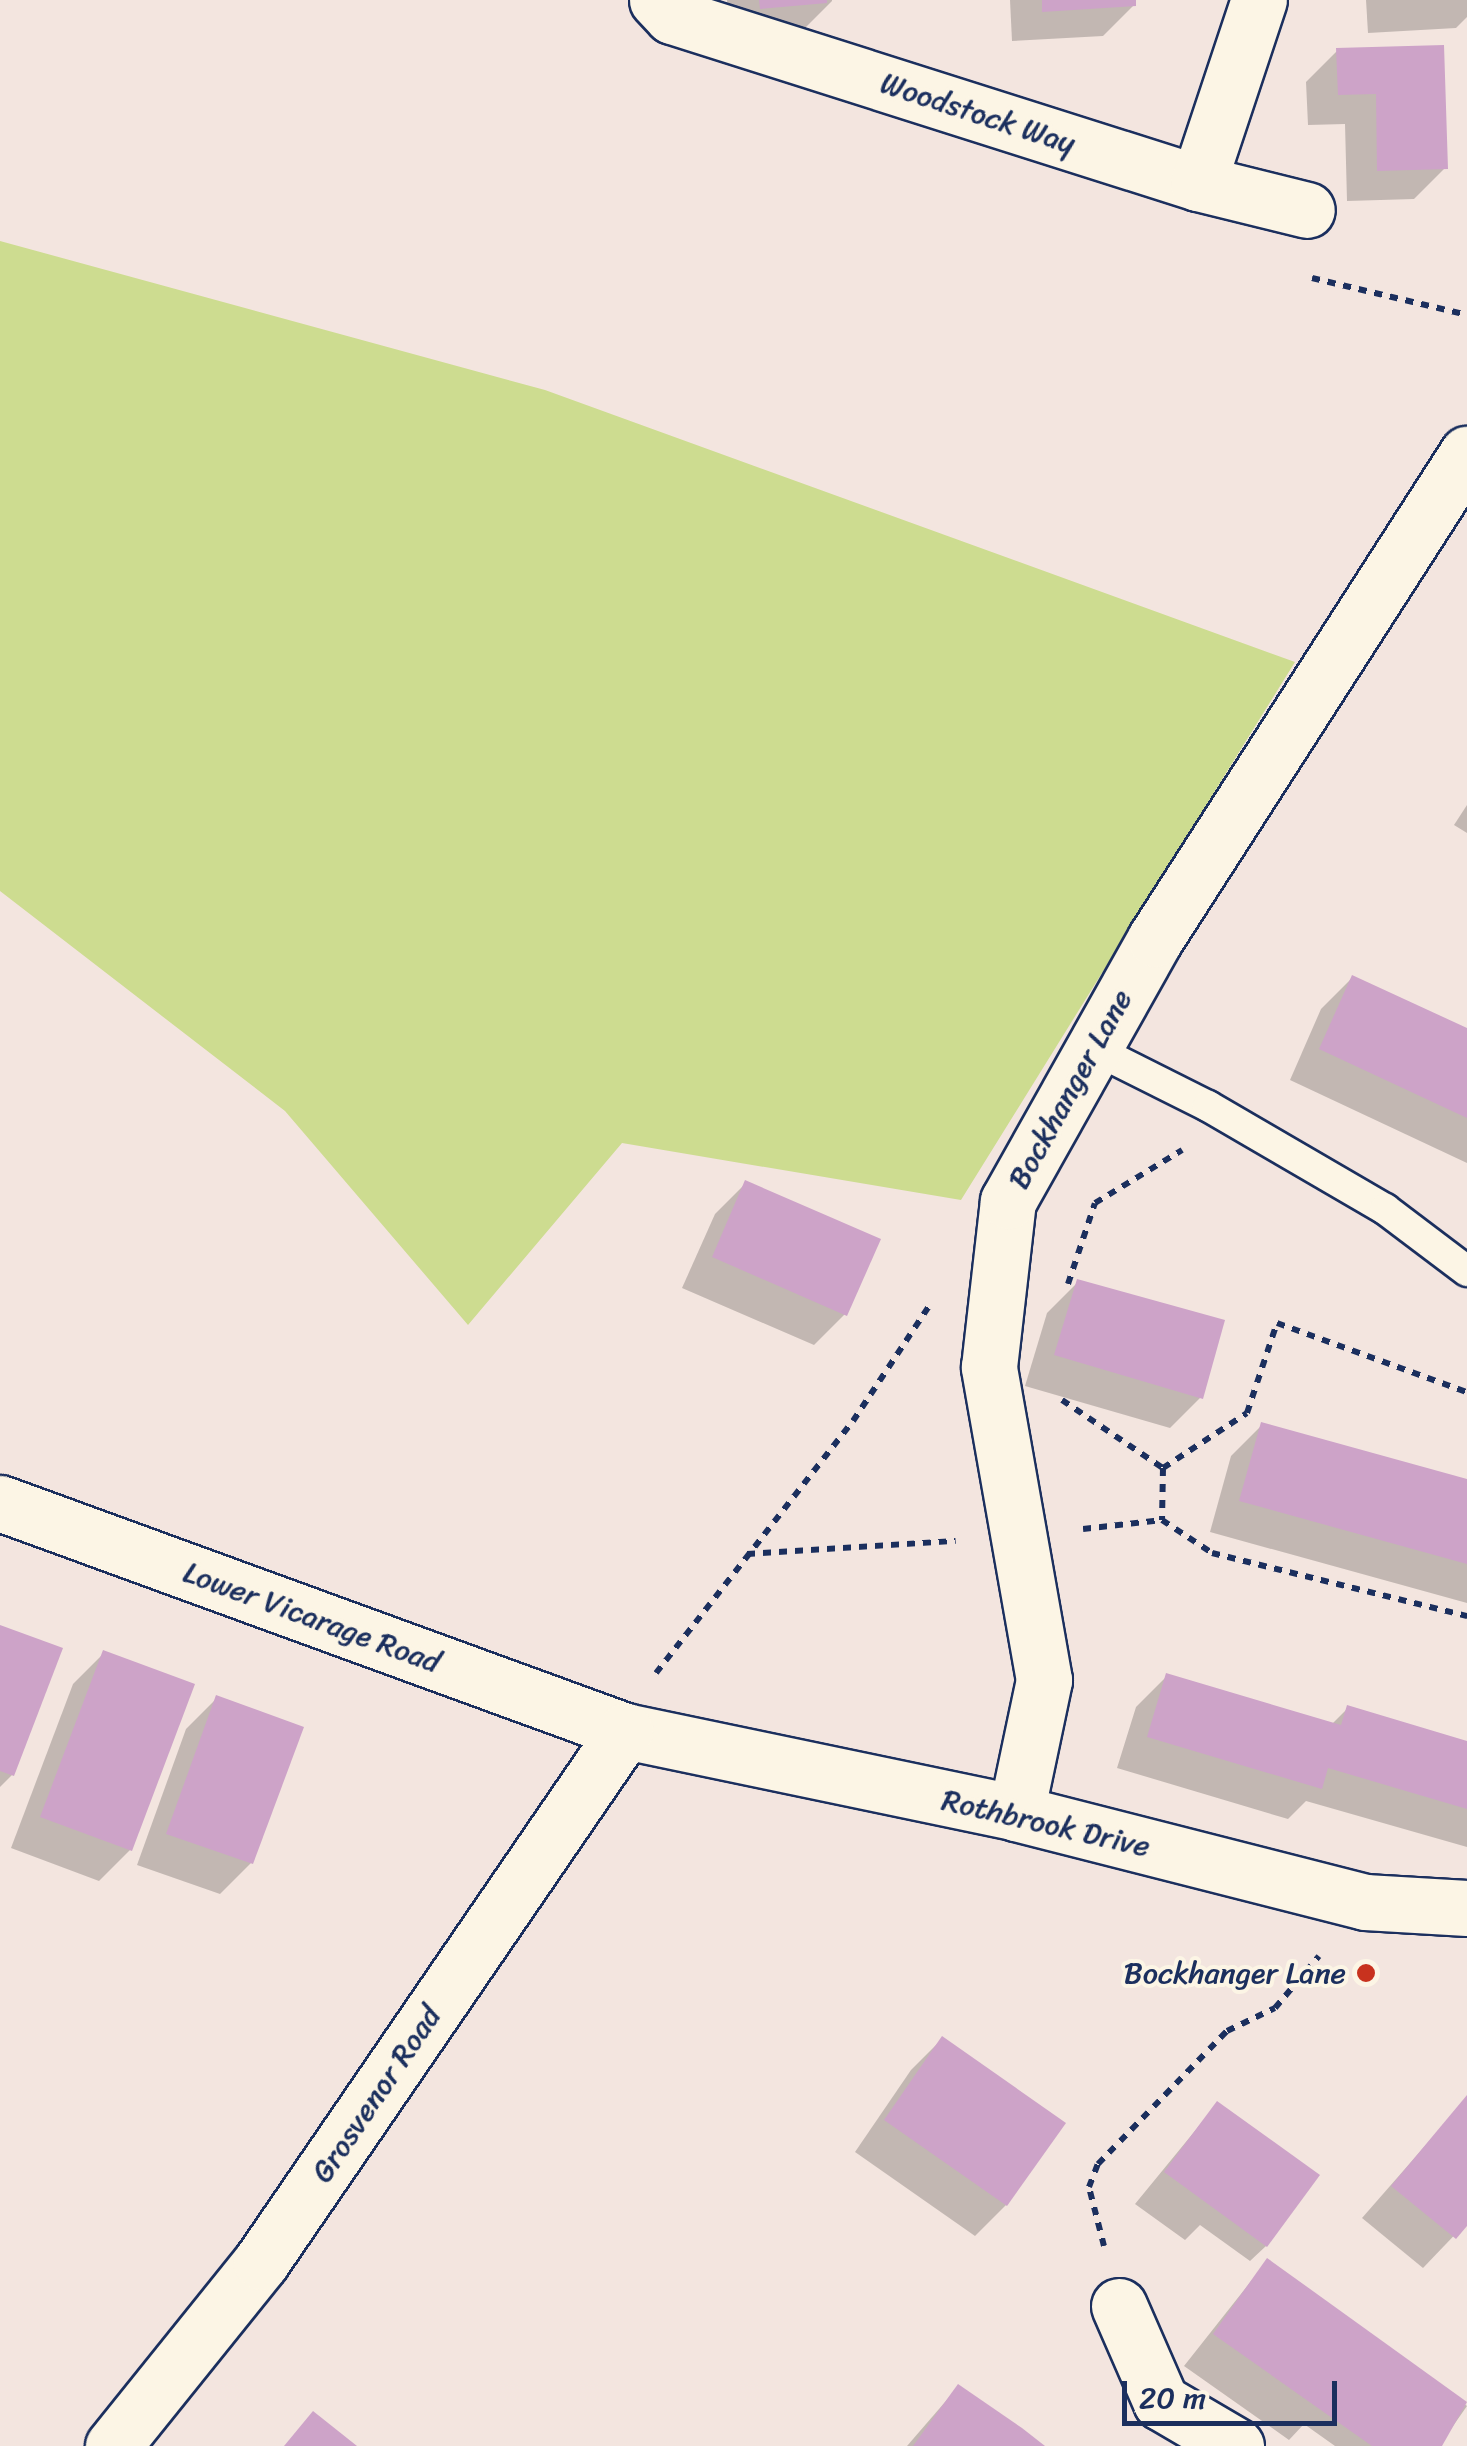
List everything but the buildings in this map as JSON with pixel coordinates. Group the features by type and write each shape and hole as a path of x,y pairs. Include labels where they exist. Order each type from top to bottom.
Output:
{"street":[{"name":"Woodstock Way","path":"657,0 672,16 1198,183 1307,210"},
{"path":"1198,183 1259,0"},
{"name":"Bockhanger Lane","path":"1016,1813 1044,1680 989,1367 1008,1201 1090,1048 1467,454"},
{"name":"Lower Vicarage Road","path":"0,1503 625,1731"},
{"name":"Rothbrook Drive","path":"625,1731 1016,1813 1365,1902 1467,1908"},
{"name":"Grosvenor Road","path":"113,2446 261,2262 625,1731"},
{"path":"1120,2306 1161,2402 1236,2446"}],"lane":[{"path":"1090,1048 1208,1106 1385,1209 1467,1272"}],"path":[{"path":"1408,302 1467,315"},
{"path":"1065,1295 1095,1203 1195,1142 1208,1106"},
{"path":"625,1731 654,1676 853,1421 929,1305 999,1281"},
{"path":"1163,1468 1246,1413 1277,1323 1467,1392"},
{"path":"1058,1393 1065,1405 1163,1468"},
{"path":"1162,1520 1163,1468"},
{"path":"748,1554 1019,1537 1162,1520 1212,1553 1467,1616"},
{"path":"1089,2187 1098,2164 1227,2031 1275,2008"}],"green space":[{"path":"0,241 545,390 1295,662 961,1200 622,1143 468,1325 285,1111 0,891"}],"place":[{"name":"Bockhanger Lane","path":"1366,1973"}]}
